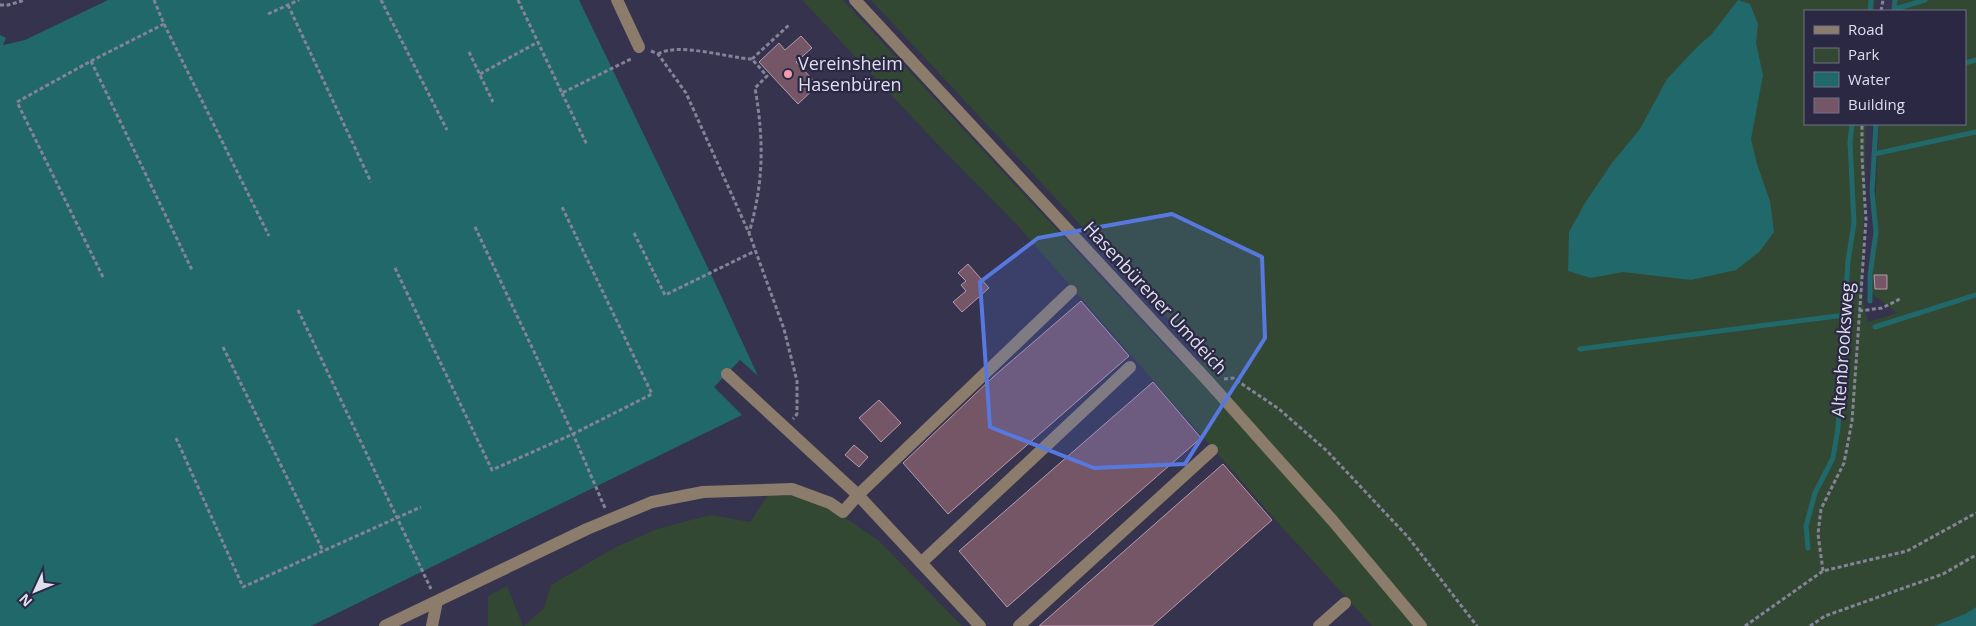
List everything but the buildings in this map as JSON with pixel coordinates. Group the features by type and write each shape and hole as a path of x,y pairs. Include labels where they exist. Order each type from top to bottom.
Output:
{"street":[{"path":"617,0 644,49"},
{"name":"Hasenbürener Umdeich","path":"855,0 1208,381 1333,521 1421,626"},
{"path":"385,626 587,529 652,502 703,492 792,489 830,503 843,512 858,495 1071,291"},
{"path":"920,563 1130,367"},
{"path":"726,374 858,495 980,626"},
{"path":"1019,626 1212,450"},
{"path":"432,626 437,601"},
{"path":"1319,626 1345,603"}],"path":[{"path":"0,4 8,5 25,0"},
{"path":"154,0 164,24 269,236"},
{"path":"268,14 299,0"},
{"path":"382,0 447,130"},
{"path":"518,0 587,145"},
{"path":"288,5 370,182"},
{"path":"103,277 16,102 164,24"},
{"path":"752,59 789,25"},
{"path":"480,74 538,42"},
{"path":"562,93 644,49 658,54 686,92 749,233 784,329 797,381 797,414 784,428"},
{"path":"658,54 666,50 691,51 752,59 768,76 755,88 762,123 762,156 757,205 749,233"},
{"path":"469,52 493,102"},
{"path":"91,61 192,270"},
{"name":"Altenbrooksweg","path":"1823,571 1818,534 1821,510 1844,463 1852,421 1866,220 1862,125"},
{"path":"396,268 492,470 573,434 652,394 562,207"},
{"path":"475,227 611,519"},
{"path":"634,233 665,295 755,251"},
{"path":"1859,311 1882,308 1902,298"},
{"path":"298,310 437,601"},
{"path":"223,347 323,551"},
{"path":"1208,381 1234,378 1279,409 1327,451 1408,537 1477,626"},
{"path":"176,438 243,587 422,507"},
{"path":"1745,626 1823,571 1907,551 1976,513"},
{"path":"1810,626 1825,616 1943,574 1976,555"}],"highlighted area":[{"path":"1172,214 1262,257 1265,338 1185,464 1094,468 990,427 980,282 1038,238"}],"green space":[{"path":"802,0 843,0 1180,362 1206,360 871,0 1875,0 1874,10 1804,10 1804,125 1866,125 1862,296 1868,322 1897,313 1871,293 1879,125 1966,125 1966,10 1892,10 1894,0 1976,0 1976,607 1965,614 1934,626 1372,626 1280,525 1018,226 941,148"},
{"path":"768,495 796,496 824,507 850,521 879,541 962,626 524,626 544,608 551,585 614,548 657,529 710,515 750,522"},
{"path":"507,586 523,626 488,626 488,596"}],"water":[{"path":"108,0 579,0 758,376 740,360 714,387 742,415 311,626 0,626 0,35 6,38 3,45 25,40"},
{"path":"1738,0 1750,4 1758,24 1756,43 1763,75 1751,139 1757,164 1770,201 1774,232 1759,252 1736,270 1691,280 1623,272 1591,278 1568,271 1569,232 1585,203 1612,163 1640,129 1667,79 1711,35"},
{"path":"1976,607 1976,626 1934,626 1965,614"}],"waterway":[{"path":"1870,10 1871,0"},
{"path":"1894,10 1895,0"},
{"path":"1895,9 1925,0"},
{"path":"1966,63 1976,60"},
{"path":"1808,548 1806,526 1815,493 1833,458 1838,428 1848,261 1854,223 1850,142 1852,125"},
{"path":"1870,301 1870,275 1876,232 1872,191 1876,125"},
{"path":"1874,154 1976,132"},
{"path":"1875,327 1976,295"},
{"path":"1580,349 1845,315"}],"place":[{"name":"Vereinsheim Hasenbüren","path":"788,74"}]}
